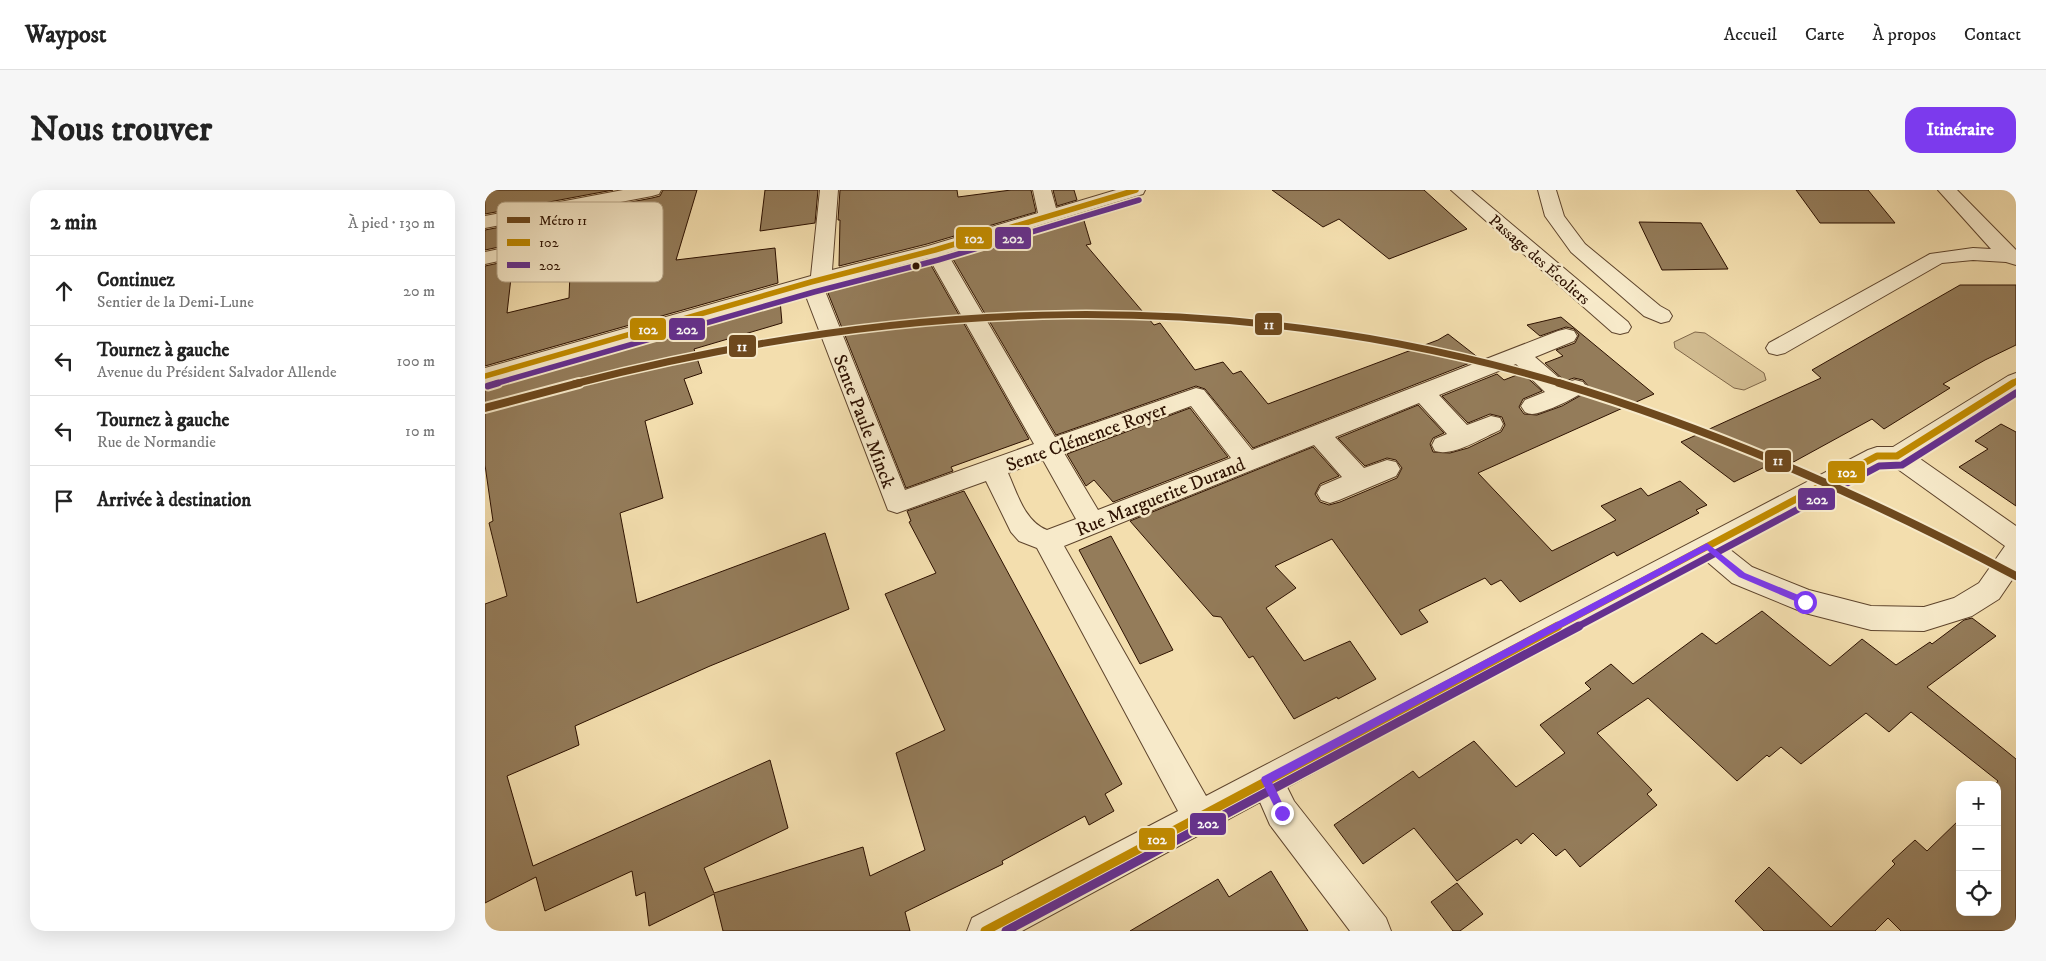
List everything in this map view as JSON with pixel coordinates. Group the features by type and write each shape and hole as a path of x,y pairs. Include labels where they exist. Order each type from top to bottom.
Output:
{"street":[{"path":"589,202 652,190"},
{"path":"816,281 829,190"},
{"path":"1042,190 1047,215"},
{"path":"485,376 816,281 935,250 1047,215 1136,190"},
{"name":"Passage des Écoliers","path":"1460,190 1620,327"},
{"path":"1547,190 1555,216 1578,248 1652,311 1661,316"},
{"path":"1947,190 1998,245 2014,258"},
{"path":"935,250 1092,524"},
{"path":"1777,348 1937,258 1973,254 2014,258"},
{"name":"Sente Paule Minck","path":"816,281 897,503"},
{"name":"Rue Marguerite Durand","path":"1047,541 1566,336"},
{"path":"1519,355 1568,391 1533,406"},
{"path":"985,931 1877,456 1897,456 2016,381"},
{"path":"1423,393 1453,440 1491,424"},
{"name":"Sente Clémence Royer","path":"897,503 1196,396 1248,462"},
{"path":"1318,434 1361,480"},
{"path":"1897,456 2016,540"},
{"path":"993,469 1020,525 1028,534 1047,541 1199,816"},
{"path":"1331,493 1387,469"},
{"path":"1707,546 1742,575 1805,602 1871,618 1924,619 1962,608 1989,591 2016,552"},
{"path":"1266,780 1282,813 1373,931"}],"shaded area":[{"path":"1695,332 1705,333 1764,373 1766,380 1744,390 1734,388 1675,348 1674,342"}],"building":[{"path":"485,190 613,190 549,202 497,202 497,212 485,214"},
{"path":"663,190 697,190 676,260 775,248 778,283 485,366 485,266 497,263 497,282 511,282 507,313 569,298 570,282 663,282 663,202 631,202 660,196"},
{"path":"765,190 818,190 815,223 760,231"},
{"path":"840,190 957,190 958,197 1011,190 1031,190 1036,212 927,244 839,266 840,220 838,220"},
{"path":"1053,190 1074,190 1077,200 1057,206"},
{"path":"1272,190 1424,190 1467,229 1389,259 1339,219 1323,227"},
{"path":"1796,190 1868,190 1895,223 1820,223"},
{"path":"1082,214 1091,244 1086,245 1154,325 1160,323 1195,370 1223,362 1233,374 1241,371 1268,404 1438,340 1448,334 1480,359 1253,448 1205,389 1196,386 1056,435 950,254"},
{"path":"1639,222 1701,223 1728,269 1662,270"},
{"path":"497,228 497,247 485,250 485,230"},
{"path":"928,260 1029,439 951,467 953,471 906,488 826,288"},
{"path":"1960,285 2016,285 2016,345 1943,384 1950,388 1884,429 1872,419 1777,471 1769,465 1734,482 1681,442 1821,378 1812,370"},
{"path":"780,300 782,323 694,349 702,373 684,379 693,404 645,421 663,498 620,513 637,603 825,533 849,609 710,666 575,726 579,745 507,776 533,866 770,760 788,828 704,868 714,893 863,847 870,876 925,850 896,753 945,730 885,594 936,573 909,522 911,521 907,511 964,491 1122,784 1105,794 1114,811 1089,825 1085,816 1002,861 1003,864 905,912 910,931 723,931 714,894 649,926 645,892 636,896 632,871 545,911 536,877 485,903 485,604 507,596 489,523 493,521 485,465 485,386"},
{"path":"1561,317 1654,394 1478,473 1552,551 1616,520 1601,506 1641,488 1648,496 1680,481 1707,505 1696,510 1699,513 1617,556 1614,552 1520,602 1501,580 1491,585 1485,578 1419,610 1428,622 1401,635 1332,539 1275,566 1296,588 1266,608 1304,661 1350,641 1376,679 1294,719 1253,656 1249,658 1221,617 1213,616 1130,521 1313,447 1339,476 1320,484 1315,494 1320,502 1329,505 1340,502 1397,478 1402,468 1396,460 1387,458 1365,466 1338,438 1418,405 1444,433 1433,438 1430,444 1433,452 1450,453 1468,448 1501,432 1505,425 1502,417 1490,414 1468,423 1442,396 1497,374 1504,380 1522,373 1542,391 1523,399 1519,407 1524,414 1537,415 1562,406 1585,393 1589,387 1583,380 1574,378 1565,381 1545,363 1563,356 1556,350 1575,343 1579,335 1574,329 1566,327 1540,336 1527,325"},
{"path":"1190,408 1228,457 1113,502 1094,480 1086,486 1067,454"},
{"path":"2001,424 2016,432 2016,506 1959,467 1988,449 1975,441"},
{"path":"1111,536 1173,650 1140,664 1079,550"},
{"path":"1762,611 1830,666 1862,639 1896,665 1930,642 1932,644 1964,620 1972,618 1996,636 1927,687 2016,759 2016,931 1901,931 1888,918 1875,931 1764,931 1735,901 1769,867 1831,927 1895,864 1892,861 1915,840 1927,851 1956,823 1956,916 2001,916 2001,781 1998,781 1911,712 1889,732 1866,713 1801,764 1781,747 1769,757 1767,755 1737,781 1648,698 1597,733 1652,790 1647,794 1657,805 1580,867 1565,849 1556,856 1533,833 1521,844 1517,839 1457,881 1414,828 1363,864 1334,825 1413,771 1419,778 1474,741 1516,787 1565,753 1540,725 1591,689 1585,683 1611,664 1633,684 1702,633 1716,644"},
{"path":"1271,871 1308,931 1130,931 1218,879 1229,897"},
{"path":"1457,883 1483,914 1460,931 1453,931 1431,902"}],"metro line":[{"name":"11","path":"485,408 591,380 698,355 805,335 914,322 1024,315 1079,314 1188,317 1298,327 1437,351 1523,372 1609,398 1694,427 1778,460 1860,497 1940,535 2016,576"}],"transit line":[{"name":"102","path":"485,376 811,282 935,250 1136,190"},
{"name":"202","path":"488,386 814,292 938,260 1139,200"},
{"name":"102","path":"985,931 1877,456 1897,456 2016,381"},
{"name":"202","path":"1006,931 1879,466 1902,465 2016,393"}],"route":[{"path":"1282,813 1266,780 1707,546 1742,575 1805,602"}]}
